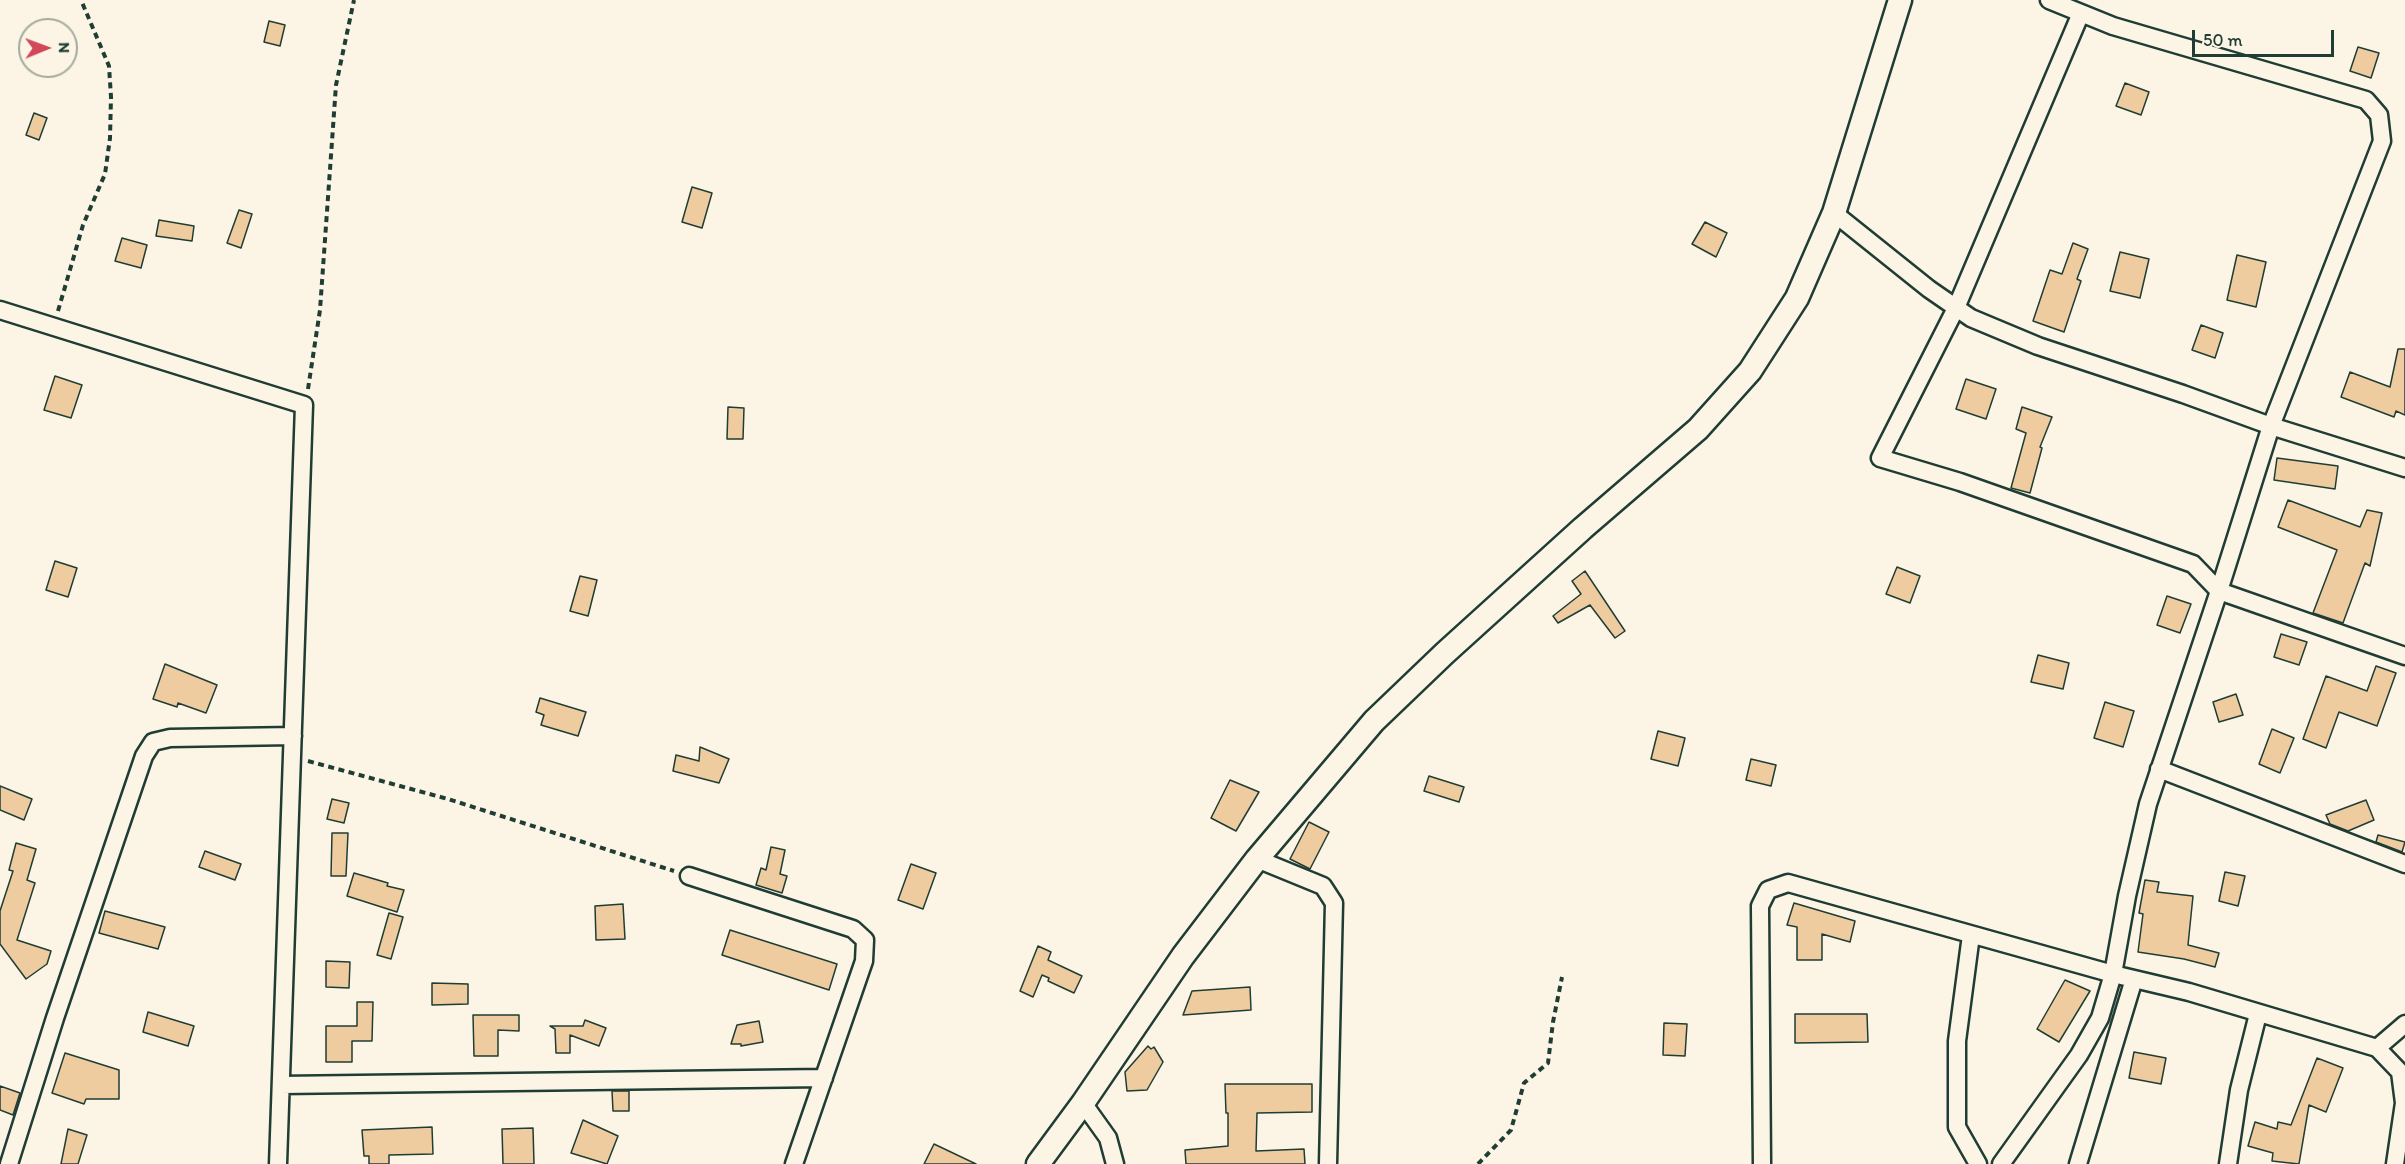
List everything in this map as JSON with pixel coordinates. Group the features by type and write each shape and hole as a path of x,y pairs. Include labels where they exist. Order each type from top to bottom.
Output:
{"main road":[{"path":"1038,1164 1083,1103 1183,957 1257,859 1374,721 1583,528 1698,429 1743,380 1797,298 1834,213 1900,0"}],"street":[{"path":"2001,1164 2079,1055 2100,1018 2113,974 2129,885 2148,804 2159,769 2271,426 2382,141 2379,115 2366,100 2113,26 2049,0"},
{"path":"2081,13 1956,308 1880,458 1959,482 2193,564 2219,591 2405,656"},
{"path":"1834,213 1929,289 1971,318 2038,346 2271,426 2405,468"},
{"path":"0,310 304,405 278,1164"},
{"path":"9,1164 55,1018 144,756 153,742 170,738 293,736"},
{"path":"2159,769 2405,864"},
{"path":"1257,859 1323,886 1334,903 1328,1164"},
{"path":"689,876 853,929 865,940 864,962 794,1164"},
{"path":"1762,1164 1760,906 1768,890 1788,883 2134,980 2189,992 2376,1048 2400,1072 2403,1103 2395,1164"},
{"path":"1971,935 1957,1041 1957,1127 1978,1164"},
{"path":"2078,1164 2134,980"},
{"path":"2228,1164 2238,1090 2258,1014"},
{"path":"2376,1048 2405,1024"},
{"path":"281,1085 824,1078"},
{"path":"1083,1103 1108,1138 1115,1164"}],"path":[{"path":"54,327 83,225 105,174 110,138 109,66 81,0"},
{"path":"304,405 312,369 320,310 336,85 354,0"},
{"path":"292,756 448,799 689,876"},
{"path":"1478,1164 1511,1130 1524,1083 1548,1064 1562,977"}],"building":[{"path":"269,21 285,25 280,46 264,42"},
{"path":"2358,47 2379,53 2371,78 2350,71"},
{"path":"2125,83 2149,92 2141,115 2116,106"},
{"path":"34,113 47,118 39,140 26,135"},
{"path":"692,187 712,193 702,228 682,222"},
{"path":"239,210 252,214 241,248 227,243"},
{"path":"159,220 194,226 192,241 156,236"},
{"path":"1705,222 1727,233 1716,257 1692,244"},
{"path":"122,238 147,245 141,268 115,261"},
{"path":"2073,243 2088,249 2077,279 2081,281 2064,332 2033,321 2050,270 2062,274"},
{"path":"2120,252 2149,259 2140,298 2110,291"},
{"path":"2237,255 2266,262 2256,307 2227,300"},
{"path":"2201,325 2223,333 2215,358 2192,350"},
{"path":"2398,349 2405,349 2405,415 2396,411 2394,417 2341,397 2350,372 2390,387"},
{"path":"55,376 82,385 71,418 44,410"},
{"path":"1966,379 1996,389 1986,419 1956,409"},
{"path":"728,407 744,408 743,439 727,439"},
{"path":"2022,407 2052,417 2040,447 2042,448 2030,493 2011,488 2026,433 2016,429"},
{"path":"2277,458 2338,466 2335,489 2274,480"},
{"path":"2288,500 2360,527 2367,510 2382,513 2370,566 2365,563 2343,623 2313,613 2337,550 2278,527"},
{"path":"55,561 77,568 68,597 46,590"},
{"path":"1897,567 1920,576 1910,603 1886,594"},
{"path":"1585,571 1625,631 1615,638 1590,605 1558,623 1553,616 1581,594 1572,581"},
{"path":"580,576 597,580 588,616 570,611"},
{"path":"2167,596 2191,604 2180,633 2157,625"},
{"path":"2281,634 2307,642 2299,665 2274,657"},
{"path":"2038,655 2069,663 2063,689 2031,682"},
{"path":"165,664 217,685 206,713 178,703 177,707 153,699"},
{"path":"2376,666 2396,673 2377,726 2339,712 2326,748 2303,739 2326,676 2367,691"},
{"path":"2236,694 2243,715 2219,722 2213,702"},
{"path":"540,698 586,712 578,736 541,725 544,715 536,712"},
{"path":"2105,702 2134,711 2123,747 2094,738"},
{"path":"2272,729 2294,738 2280,773 2259,764"},
{"path":"1658,731 1685,738 1678,766 1651,759"},
{"path":"700,747 729,759 719,783 673,771 676,755 699,761"},
{"path":"1751,759 1776,765 1771,786 1746,780"},
{"path":"1429,776 1464,787 1459,802 1424,791"},
{"path":"1230,780 1259,792 1236,831 1211,818"},
{"path":"0,786 32,799 24,820 0,810"},
{"path":"332,799 349,803 344,823 327,819"},
{"path":"2366,800 2374,820 2348,831 2330,824 2326,815"},
{"path":"1309,822 1329,832 1310,869 1290,859"},
{"path":"332,833 348,833 346,876 331,876"},
{"path":"2378,835 2405,842 2402,852 2376,842"},
{"path":"16,843 36,849 27,880 35,883 17,940 51,951 47,964 26,979 0,944 0,911 13,871 9,870"},
{"path":"771,847 785,850 780,874 787,876 782,893 756,885 761,868 766,870"},
{"path":"205,851 241,864 235,880 199,867"},
{"path":"911,864 936,873 923,909 898,900"},
{"path":"2225,872 2245,876 2238,906 2219,901"},
{"path":"354,873 404,890 397,912 347,896"},
{"path":"2145,880 2159,882 2157,892 2193,896 2188,945 2219,953 2215,967 2184,959 2138,952 2143,914 2139,913"},
{"path":"1794,903 1855,921 1850,942 1822,934 1822,960 1797,960 1797,927 1787,925"},
{"path":"623,904 625,939 596,940 595,906"},
{"path":"105,911 165,927 158,949 99,933"},
{"path":"389,913 403,917 391,959 377,955"},
{"path":"730,930 837,964 829,990 722,955"},
{"path":"1038,946 1051,952 1048,960 1082,976 1074,993 1048,981 1049,978 1042,975 1033,997 1020,991"},
{"path":"326,961 350,962 349,988 326,987"},
{"path":"2065,980 2090,991 2059,1042 2037,1029"},
{"path":"432,983 468,984 468,1004 432,1005"},
{"path":"1250,987 1251,1010 1183,1015 1192,991"},
{"path":"357,1002 373,1002 372,1041 352,1041 352,1062 326,1062 326,1026 357,1026"},
{"path":"148,1012 194,1026 188,1046 143,1032"},
{"path":"1795,1014 1867,1014 1868,1042 1795,1043"},
{"path":"473,1015 519,1015 519,1031 498,1030 498,1056 474,1056"},
{"path":"585,1020 606,1028 599,1046 570,1035 570,1053 556,1053 555,1029 550,1026 583,1026"},
{"path":"759,1021 763,1042 741,1046 741,1044 731,1044 737,1025"},
{"path":"1664,1023 1687,1024 1685,1056 1663,1055"},
{"path":"1148,1046 1151,1049 1154,1047 1163,1062 1147,1090 1127,1091 1125,1072"},
{"path":"2134,1052 2166,1058 2161,1084 2129,1078"},
{"path":"65,1053 119,1070 119,1099 86,1099 84,1104 52,1093"},
{"path":"2317,1058 2343,1068 2326,1112 2309,1105 2299,1164 2272,1161 2273,1153 2248,1146 2255,1122 2277,1129 2278,1122 2291,1125"},
{"path":"1225,1084 1312,1084 1312,1112 1257,1113 1256,1151 1304,1149 1305,1164 1186,1164 1185,1150 1228,1146"},
{"path":"0,1086 20,1093 13,1115 0,1110"},
{"path":"612,1091 629,1091 629,1111 613,1111"},
{"path":"583,1120 618,1136 607,1164 571,1153"},
{"path":"432,1127 433,1154 389,1155 389,1164 369,1164 369,1156 364,1156 362,1130"},
{"path":"533,1128 534,1164 503,1164 502,1129"},
{"path":"68,1129 87,1135 78,1164 61,1164"},
{"path":"934,1144 976,1164 924,1164"}]}
